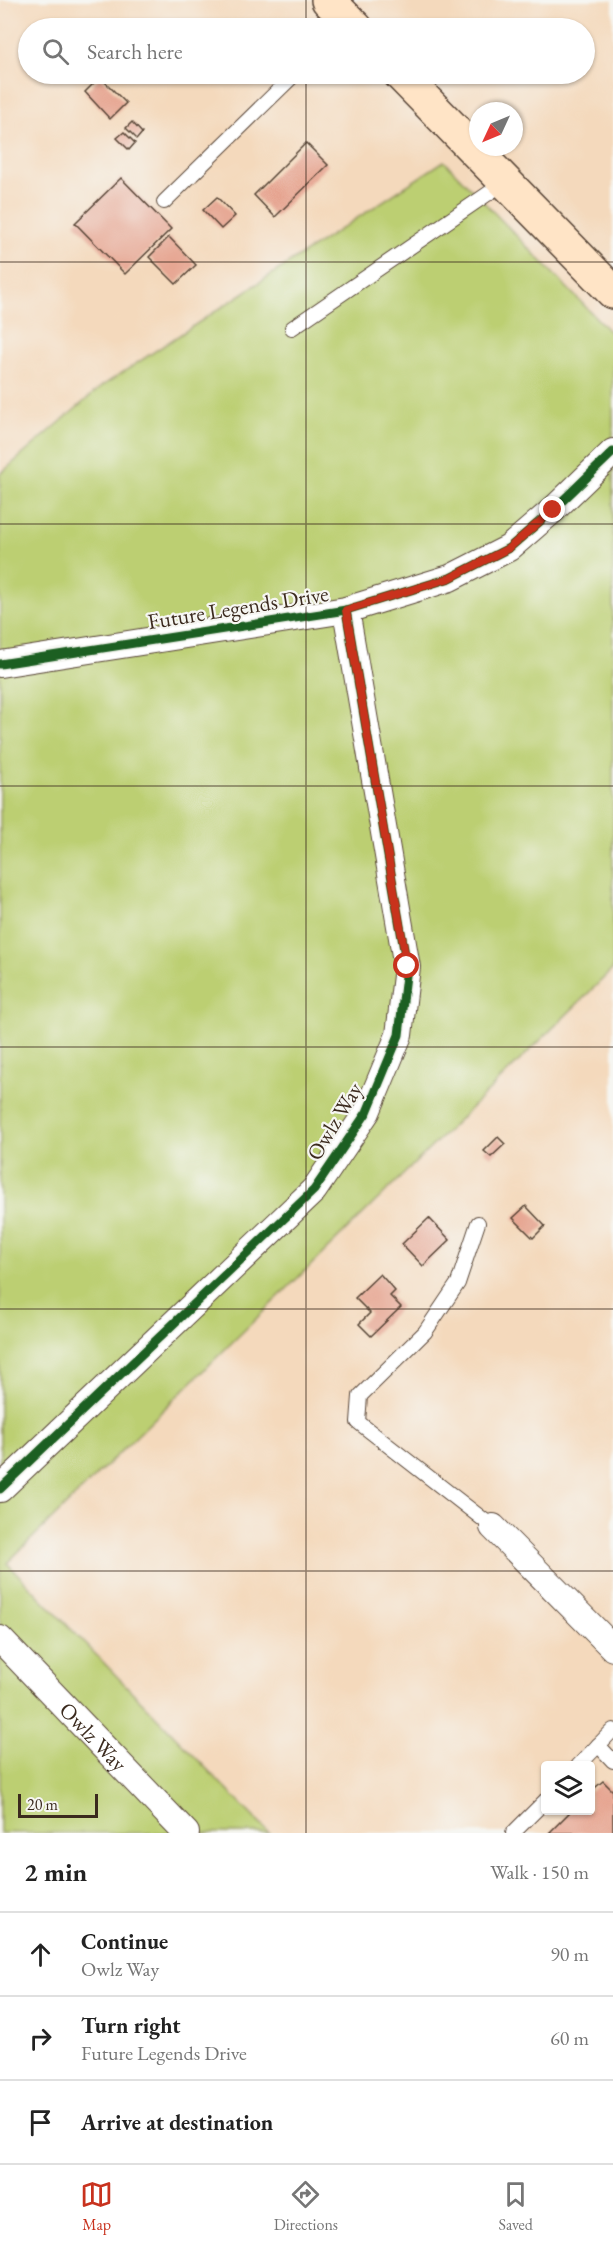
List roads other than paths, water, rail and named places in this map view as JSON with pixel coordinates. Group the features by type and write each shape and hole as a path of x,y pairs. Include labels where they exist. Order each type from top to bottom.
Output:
{"street":[{"path":"410,84 613,292"},
{"name":"Future Legends Drive","path":"0,664 346,610 450,578 509,548 553,510 613,452"},
{"name":"Owlz Way","path":"0,1489 314,1190 367,1112 399,1035 407,966 346,610"},
{"path":"493,1527 613,1648"},
{"name":"Owlz Way","path":"0,1639 186,1833"}],"lane":[{"path":"164,202 285,84"},
{"path":"292,328 505,182"},
{"path":"478,1223 458,1283 425,1332 360,1396 358,1422 493,1527"},
{"path":"583,1761 613,1730"},
{"path":"598,1745 613,1761"},
{"path":"513,1833 541,1805"}]}
